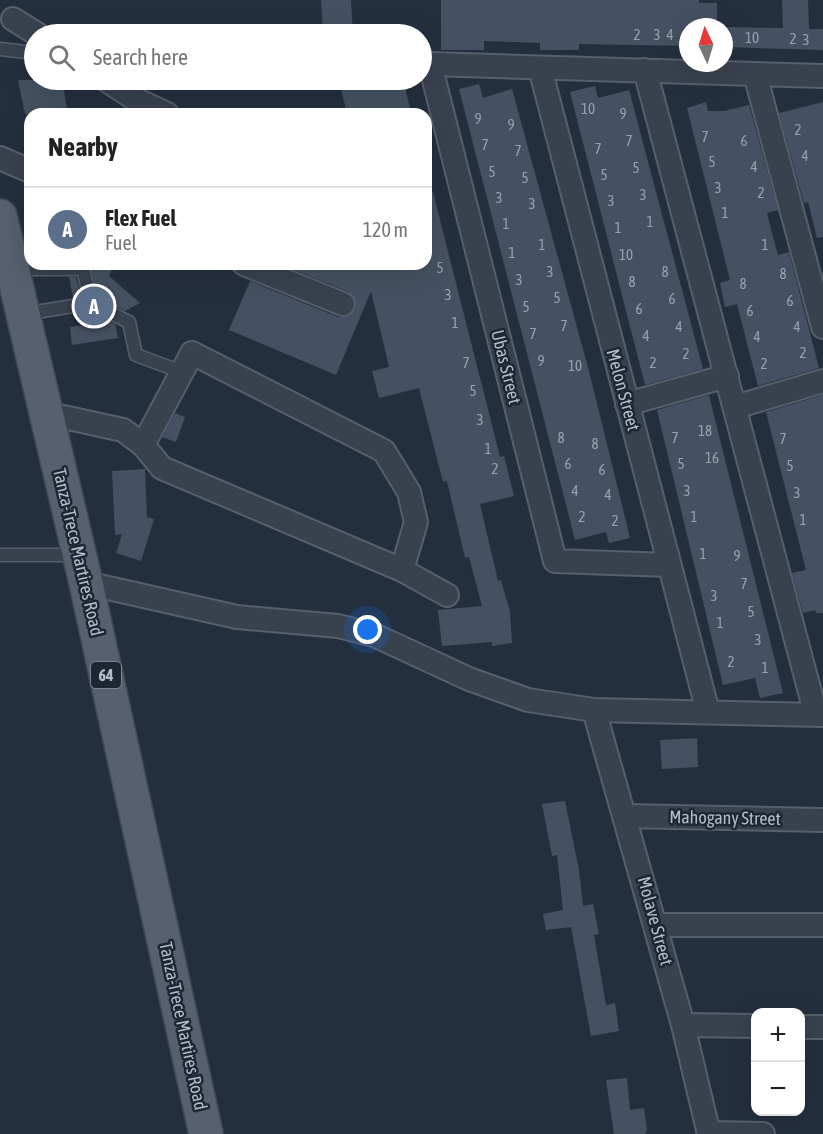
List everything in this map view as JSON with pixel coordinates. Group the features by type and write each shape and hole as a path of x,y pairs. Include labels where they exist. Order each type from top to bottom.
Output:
{"main road":[{"name":"Tanza-Trece Martires Road","path":"0,216 83,569 206,1134"}],"street":[{"path":"13,20 24,26"},
{"name":"Ubas Street","path":"432,64 540,68"},
{"path":"540,68 823,76"},
{"name":"Melon Street","path":"540,68 708,712"},
{"path":"83,569 237,616 338,626 374,635 469,679 528,700 594,710 820,715 645,70"},
{"name":"Ubas Street","path":"432,72 555,561 669,565"},
{"path":"755,74 823,327"},
{"path":"121,90 154,108"},
{"path":"0,158 24,168"},
{"path":"259,270 343,304"},
{"path":"143,445 192,353 384,451 410,492 416,522 402,570"},
{"path":"627,404 727,376"},
{"path":"735,407 823,381"},
{"path":"45,413 123,430 143,445 162,468 402,570 447,595"},
{"name":"Molave Street","path":"594,710 626,816 683,1024 709,1133"},
{"name":"Mahogany Street","path":"626,816 823,820"},
{"path":"656,925 823,925"},
{"path":"683,1024 751,1026"},
{"path":"805,1027 823,1027"},
{"path":"709,1133 763,1134"}],"lane":[{"path":"0,49 24,52"},
{"path":"12,269 24,269"},
{"path":"83,270 91,303"},
{"path":"22,315 91,303 129,322 136,355 182,372"},
{"path":"0,555 83,569"}],"building":[{"path":"321,0 351,0 352,24 322,24"},
{"path":"441,0 699,0 699,3 717,3 717,18 679,18 679,46 579,44 579,50 540,50 540,43 484,41 484,50 441,50"},
{"path":"782,0 808,0 809,29 823,29 823,50 733,47 733,27 783,28"},
{"path":"18,80 24,80 24,90 64,90 67,108 24,109"},
{"path":"479,84 483,98 512,89 590,375 630,538 609,543 606,532 575,540 459,89"},
{"path":"595,86 598,98 629,90 703,369 645,385 570,92"},
{"path":"341,90 406,90 410,108 346,108"},
{"path":"706,102 708,111 724,111 749,105 778,210 767,213 772,233 778,255 789,252 819,368 758,386 737,304 725,307 720,283 730,280 687,108"},
{"path":"823,102 823,237 817,238 808,202 804,203 779,113"},
{"path":"433,192 500,457 504,456 514,496 480,504 498,581 501,580 510,612 512,643 492,646 492,642 442,646 438,610 482,606 469,557 465,558 447,481 443,482 419,388 379,398 372,371 389,367 371,291 336,375 229,330 250,281 338,317 345,317 355,310 356,302 349,292 295,270 432,270"},
{"path":"91,270 112,270 109,276 140,303 125,311 98,297"},
{"path":"69,277 76,277 81,296 73,298"},
{"path":"109,321 115,324 118,338 72,345 70,327"},
{"path":"709,395 783,693 760,698 755,678 723,685 657,410"},
{"path":"823,395 823,613 816,613 815,610 803,613 792,573 806,570 766,412"},
{"path":"175,413 185,417 176,442 162,437"},
{"path":"145,469 147,517 154,519 141,561 116,553 122,534 115,535 112,471"},
{"path":"697,738 698,767 662,769 660,740"},
{"path":"565,801 579,870 583,906 593,904 599,934 594,935 606,1005 615,1003 619,1031 591,1036 571,927 546,930 543,914 563,910 557,855 552,856 542,804"},
{"path":"627,1078 630,1110 644,1108 647,1130 645,1134 614,1134 606,1080"}],"place":[{"name":"Flex Fuel","path":"94,306"}]}
